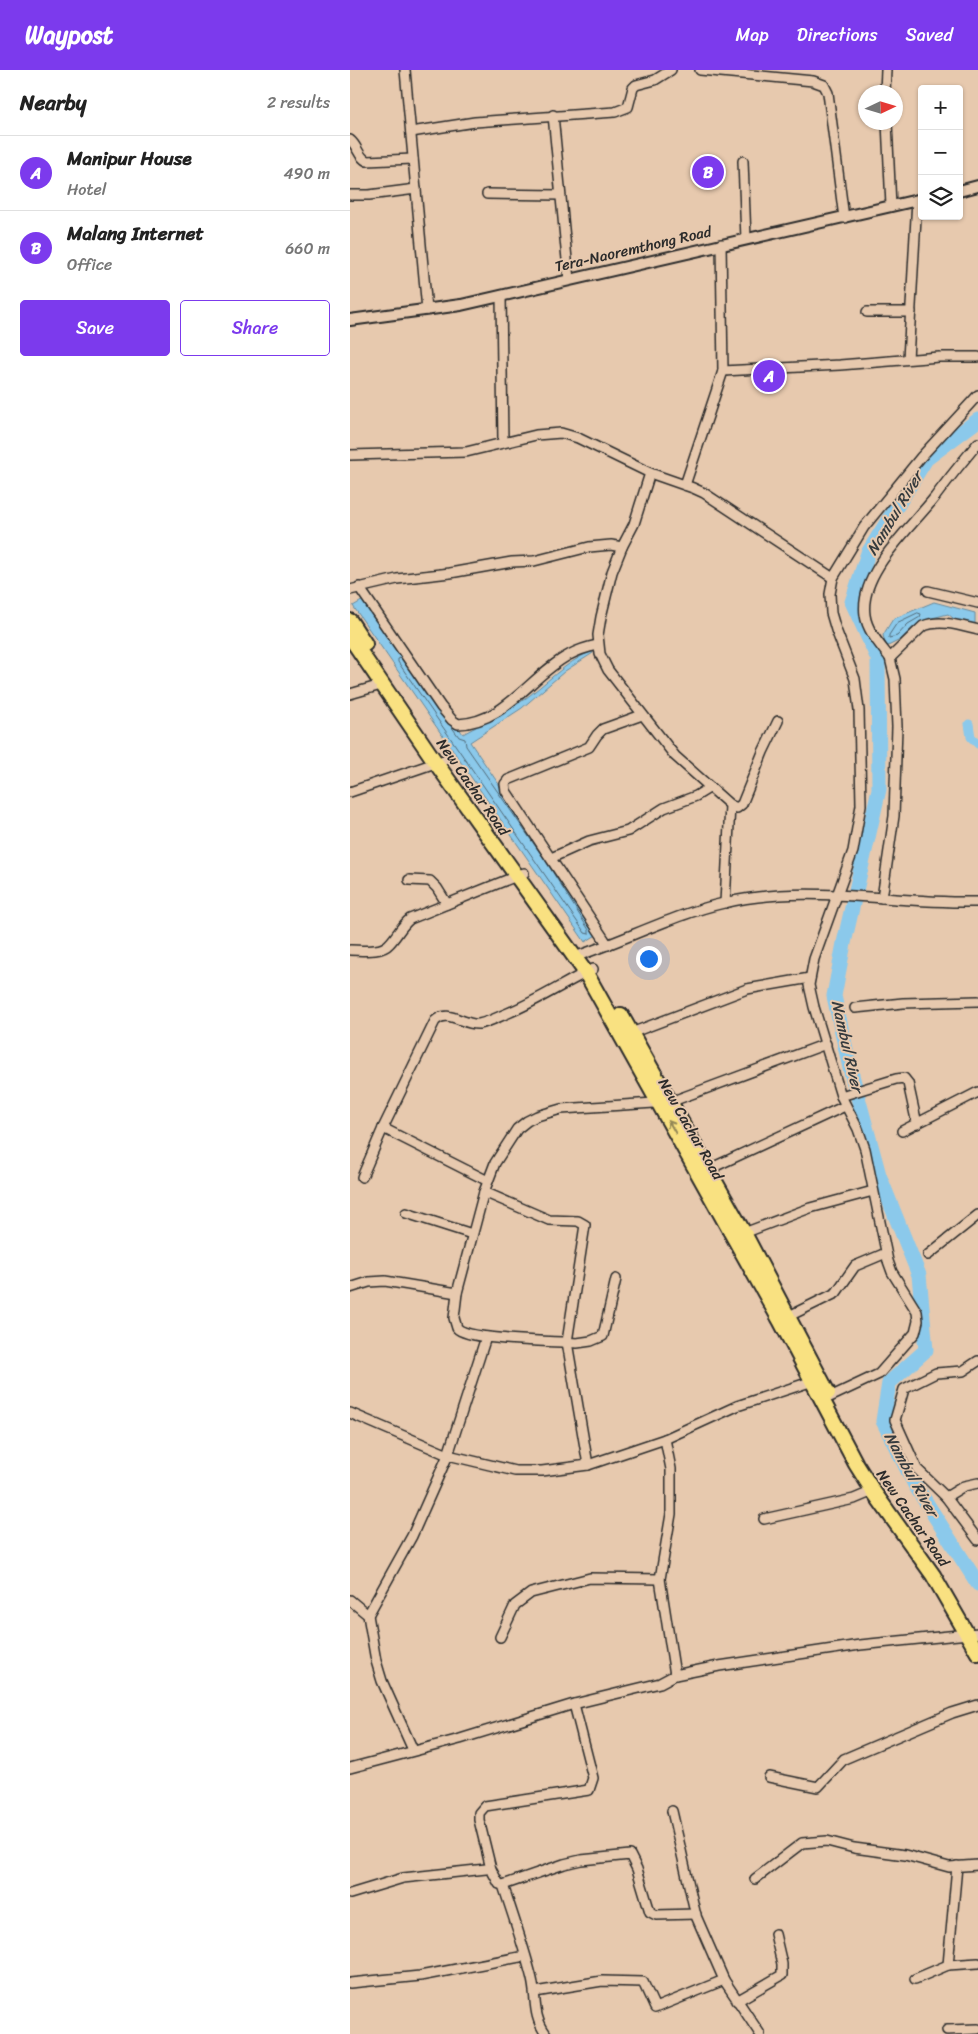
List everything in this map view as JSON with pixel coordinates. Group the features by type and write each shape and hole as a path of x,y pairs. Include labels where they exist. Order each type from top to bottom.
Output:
{"highway":[{"name":"New Cachar Road","path":"350,622 440,762"},
{"name":"New Cachar Road","path":"350,637 381,685 440,762 579,956 631,1033 664,1103"},
{"name":"New Cachar Road","path":"589,971 749,1254 789,1316 816,1380 856,1464 873,1492 975,1634"},
{"name":"New Cachar Road","path":"703,1172 744,1233 749,1254 780,1320 816,1380 830,1397 866,1464 939,1570 975,1634 978,1653"}],"street":[{"path":"405,70 427,310"},
{"path":"411,132 475,122 615,112 628,107 633,88 636,85 655,80 671,70"},
{"path":"700,70 813,81 824,85 828,93 844,218"},
{"path":"886,70 886,85"},
{"path":"553,115 569,280"},
{"path":"887,130 891,206"},
{"path":"350,140 355,144 364,160 367,161 413,160"},
{"path":"744,161 746,239"},
{"path":"963,190 978,186"},
{"path":"350,195 369,195 416,189"},
{"path":"487,194 560,195"},
{"name":"Tera-Naoremthong Road","path":"350,320 461,305 918,200"},
{"path":"908,359 918,214"},
{"path":"685,485 723,371 721,244"},
{"path":"501,296 503,442"},
{"path":"867,312 911,312"},
{"path":"723,371 840,365 908,359 978,357"},
{"path":"830,1397 879,1374 915,1333 918,1321 917,1312 892,1272 886,1253 865,1149 858,1129 845,1106 844,1096 814,1007 810,978 814,959 842,895 853,851 860,805 861,764 856,679 831,612 830,594 833,578 864,527 921,457 978,395"},
{"path":"350,455 466,452 503,442 552,433 569,435 650,473 704,493 833,578"},
{"path":"882,898 894,816 897,727 895,679 890,658 873,634 865,615 866,596 871,580 880,564 949,476 978,443"},
{"path":"650,473 634,524 612,572 601,617 598,645 604,664 675,756 730,805 737,808 742,804 778,721"},
{"path":"598,645 569,655 498,710 481,719 458,724 440,707 354,589 397,579 512,562 534,561 589,547 612,545 622,547"},
{"path":"928,591 978,603"},
{"path":"890,658 924,626 929,624 950,624 978,630"},
{"path":"350,694 381,685"},
{"path":"608,945 506,791 506,782 537,767 589,747 603,729 642,714"},
{"path":"350,792 440,762"},
{"path":"551,858 589,841 628,830 664,808 696,796 710,788"},
{"path":"725,903 730,805"},
{"path":"350,950 383,948 389,945 399,929 410,919 520,874"},
{"path":"409,880 430,881 447,904"},
{"path":"579,956 725,903 798,894 978,902"},
{"path":"362,1177 383,1128 438,1018 448,1016 470,1023 481,1023 532,1003 589,971"},
{"path":"631,1033 747,988 810,978"},
{"path":"855,1008 903,1003 978,1001"},
{"path":"616,1279 603,1336 591,1341 567,1342 486,1337 464,1334 457,1328 454,1318 457,1293 484,1192 495,1163 517,1129 537,1116 561,1109 664,1103 826,1044"},
{"path":"844,1096 896,1078 904,1078 908,1083 917,1124"},
{"path":"902,1131 978,1092"},
{"path":"703,1172 845,1106"},
{"path":"383,1128 488,1181"},
{"path":"744,1233 810,1208 873,1191"},
{"path":"484,1192 548,1220 578,1222 585,1225 567,1342 588,1465"},
{"path":"406,1214 472,1234"},
{"path":"928,1255 978,1215"},
{"path":"789,1316 836,1292 855,1266 886,1253"},
{"path":"350,1288 369,1282 386,1281 457,1293"},
{"path":"413,1750 382,1681 376,1661 368,1615 412,1536 448,1455 486,1337"},
{"path":"978,1360 963,1371 936,1372 904,1389 895,1420 917,1469 946,1497 978,1540"},
{"path":"350,1414 448,1455 515,1471 542,1471 588,1465 664,1440 737,1406 816,1380"},
{"path":"664,1440 671,1469 671,1514 660,1579 675,1674"},
{"path":"946,1497 964,1486 978,1483"},
{"path":"764,1519 854,1499 873,1492"},
{"path":"500,1637 515,1605 531,1593 590,1578 660,1579"},
{"path":"350,1600 368,1615"},
{"path":"350,1768 460,1739 574,1704 660,1683 675,1674 851,1646 975,1634"},
{"path":"546,2034 539,2025 536,2014 535,1992 525,1956 503,1885 499,1884 491,1869 479,1820 480,1813 485,1806 589,1790 593,1778 574,1704"},
{"path":"769,1776 818,1787 844,1759 952,1713 978,1705"},
{"path":"672,1810 696,1914 724,1980 760,2034"},
{"path":"755,1879 802,1843 827,1841 854,1848 905,1855 949,1867 978,1865"},
{"path":"503,1885 564,1864 581,1860 630,1855 637,1869 650,1912 656,1915 696,1914"},
{"path":"948,1965 957,1866"},
{"path":"350,1894 403,1878 491,1869"},
{"path":"737,2001 782,1975 782,1964 775,1934"},
{"path":"350,1983 420,1976 525,1956"},
{"path":"915,1979 948,1965 978,1963"},
{"path":"535,1992 602,1981 643,1982 654,2008 724,1980"},
{"path":"947,2030 978,2029"}],"water":[{"path":"365,599 463,734 515,706 573,661 592,651 593,653 565,671 522,708 470,742 598,934 585,942 353,606"},
{"path":"934,602 975,613 975,626 959,623 948,614 928,619 912,628 900,640 886,647 883,635 893,619"}],"waterway":[{"name":"Nambul River","path":"978,420 926,459 868,553 852,602 878,659 879,789 834,996 850,1068 879,1175 919,1275 926,1350 889,1383 883,1421 915,1485 978,1584"},
{"path":"969,724 971,737 978,744"}],"place":[{"name":"Malang Internet","path":"708,172"},
{"name":"Manipur House","path":"769,376"}]}
